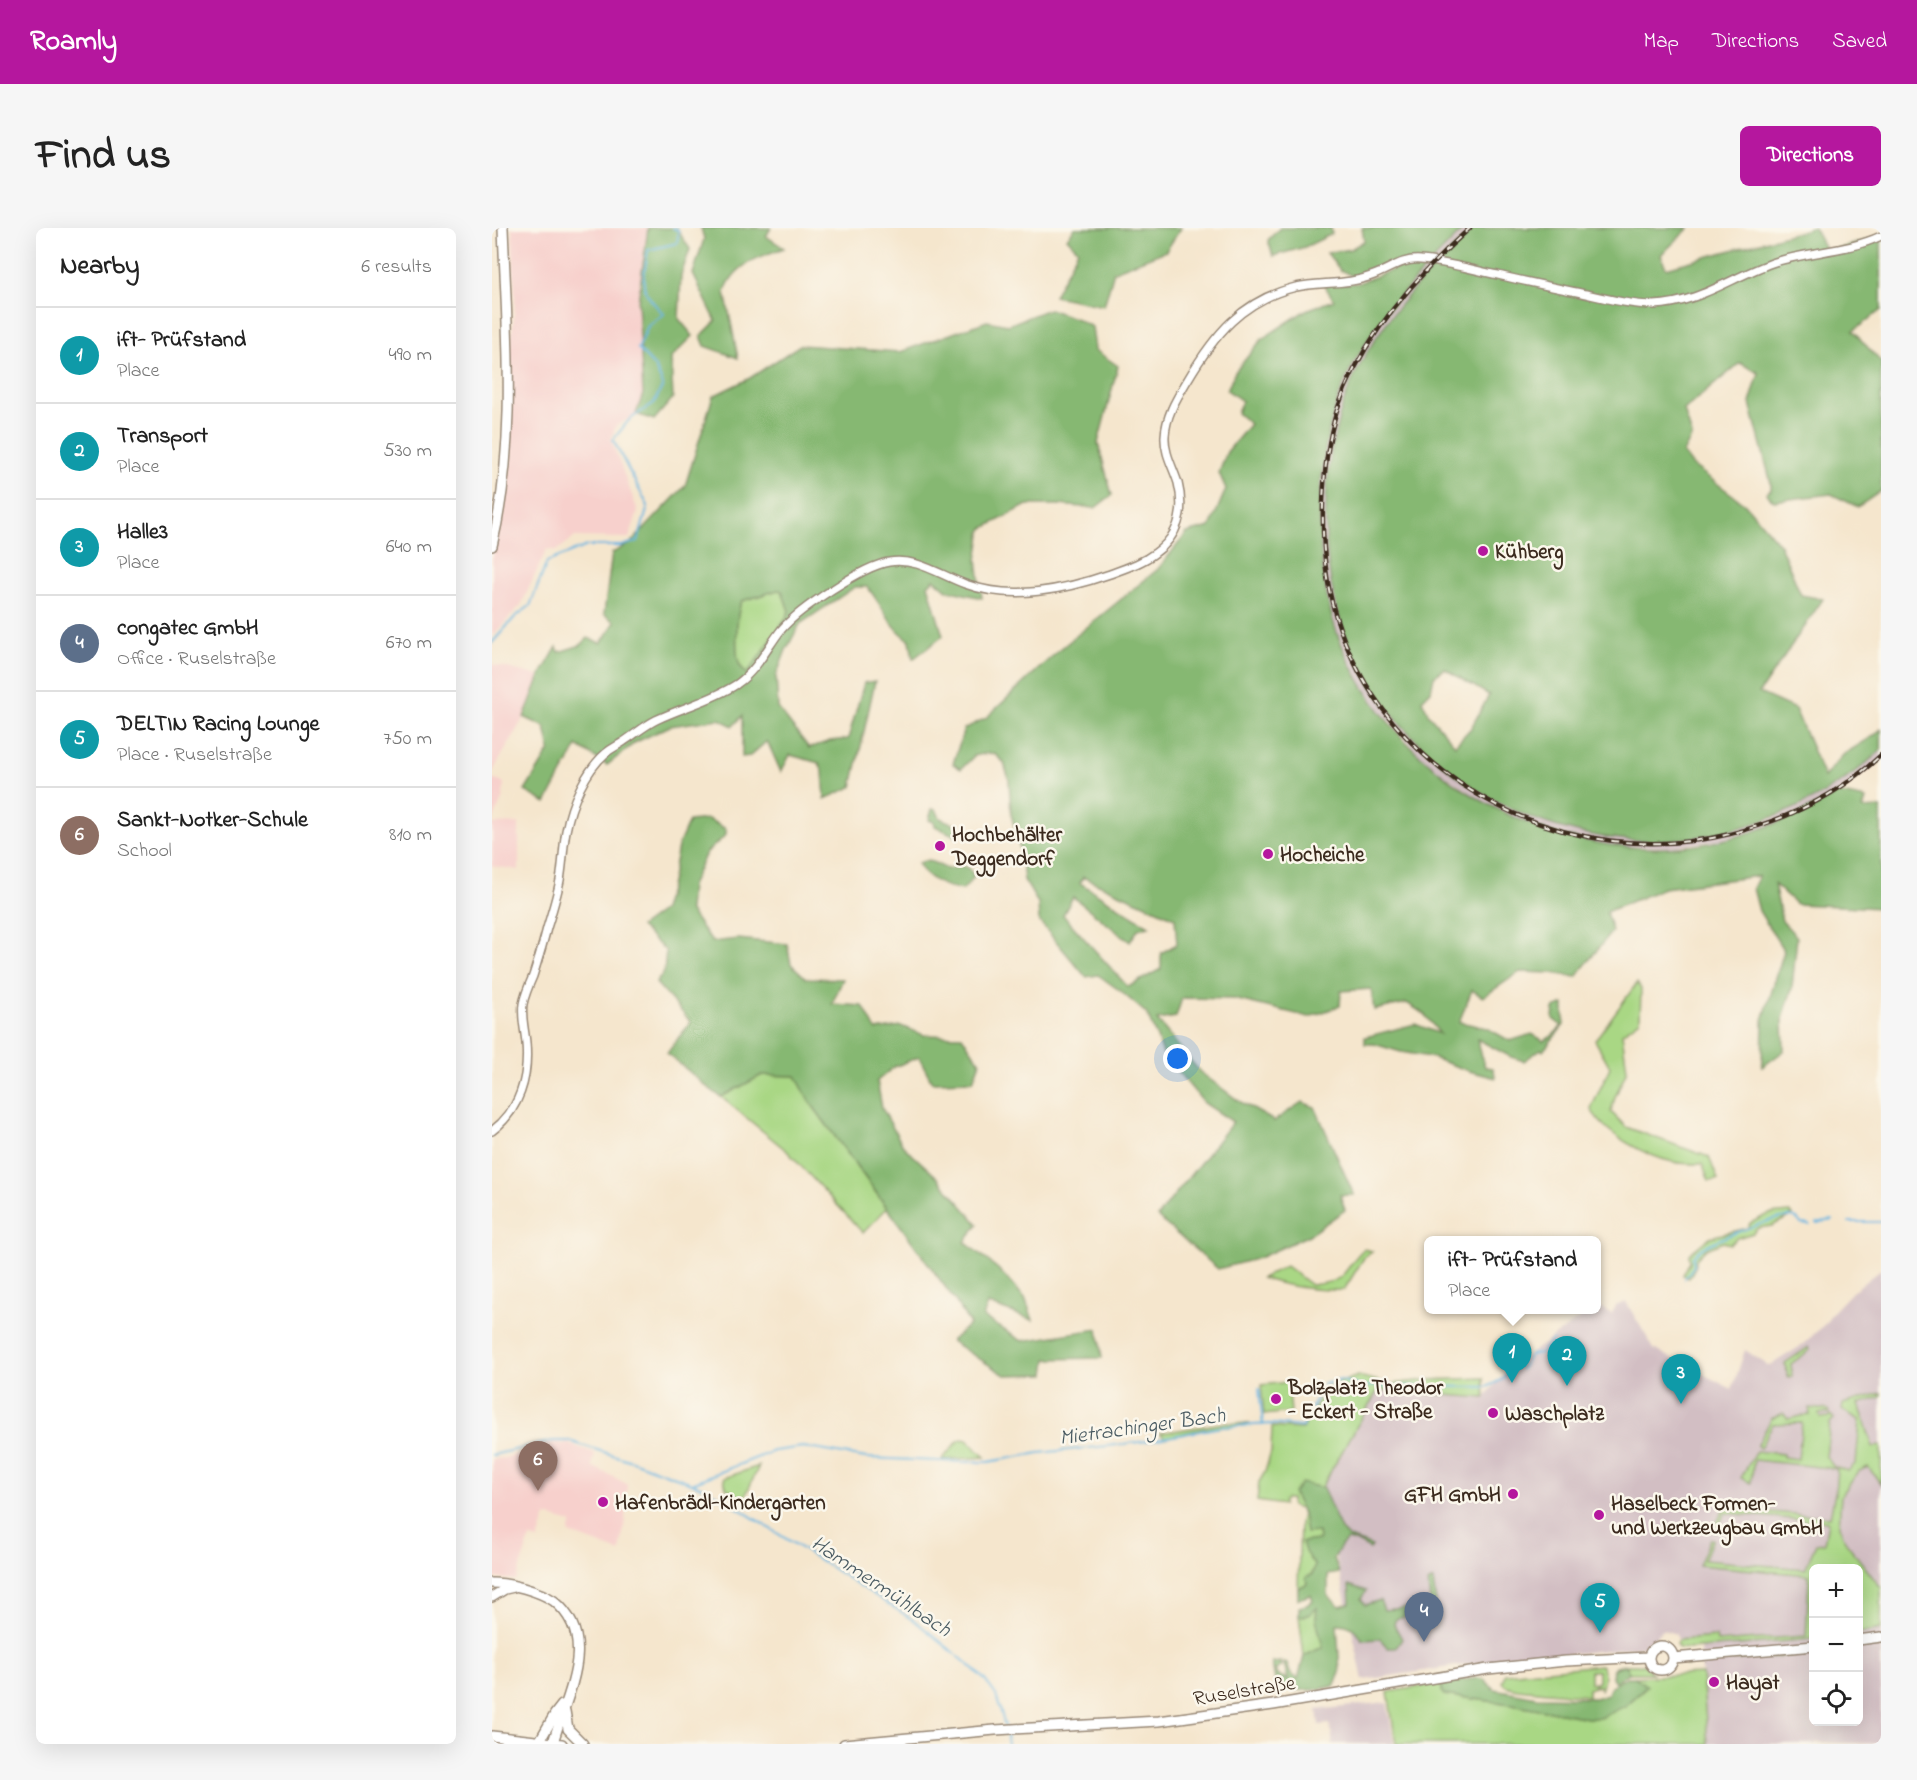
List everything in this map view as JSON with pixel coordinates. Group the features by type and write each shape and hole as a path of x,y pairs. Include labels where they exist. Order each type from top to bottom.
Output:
{"main road":[{"path":"492,546 503,492 508,426 503,228"},
{"path":"492,1583 528,1589 551,1599 574,1626 579,1644 577,1664 557,1744 492,1736 493,1744"},
{"path":"495,1594 514,1587"},
{"path":"1863,1639 1881,1637"},
{"path":"1659,1646 1668,1648 1673,1658 1670,1667 1663,1670 1653,1668 1648,1657 1651,1651 1659,1646"},
{"path":"1673,1658 1809,1646"},
{"name":"Ruselstraße","path":"844,1744 1016,1729 1159,1721 1273,1705 1488,1669 1566,1661 1648,1657"},
{"path":"539,1742 555,1714 566,1701"},
{"path":"566,1701 565,1718 568,1729 583,1744"}],"street":[{"path":"492,1131 504,1122 513,1109 522,1091 527,1073 526,1042 522,1019 523,1000 538,959 560,880 569,814 593,766 607,752 653,721 734,686 750,673 783,629 802,610 852,578 879,564 908,562 979,588 1026,592 1063,588 1087,582 1151,556 1161,549 1174,534 1181,514 1178,484 1165,443 1165,430 1170,412 1194,369 1221,330 1258,301 1302,286 1368,278 1408,260 1436,262 1618,301 1650,305 1668,304 1685,300 1767,265 1792,257 1857,246 1881,236"}],"shaded area":[{"path":"512,228 648,228 638,302 643,394 636,414 616,426 611,440 638,511 629,538 575,537 556,551 547,549 521,605 492,636 492,516 502,521 511,455 510,354 515,303"},
{"path":"1465,228 1475,228 1438,264 1392,316 1374,342 1356,375 1341,411 1332,445 1327,478 1326,546 1334,599 1343,629 1355,656 1384,705 1425,751 1484,795 1537,820 1590,835 1618,839 1669,841 1745,827 1774,818 1821,795 1851,776 1881,750 1881,760 1842,790 1806,811 1777,824 1720,840 1669,847 1617,846 1589,842 1534,826 1481,800 1421,756 1379,709 1349,659 1328,601 1320,547 1321,477 1326,444 1334,409 1368,338 1407,288"},
{"path":"492,664 540,676 524,717 492,773"},
{"path":"492,779 504,783 503,797 492,823"},
{"path":"519,823 519,870 492,866 492,824"},
{"path":"1881,1269 1881,1744 1817,1742 1815,1744 1708,1744 1700,1649 1678,1644 1676,1634 1663,1630 1646,1646 1463,1665 1363,1680 1321,1488 1378,1390 1485,1397 1507,1370 1586,1314 1601,1314 1601,1308 1612,1314 1615,1306 1626,1302 1654,1349 1732,1389 1745,1350 1769,1366 1801,1346 1826,1323 1831,1314 1852,1292"},
{"path":"553,1443 568,1444 595,1453 592,1466 627,1484 620,1552 569,1533 572,1523 546,1516 538,1540 530,1538 516,1580 492,1578 492,1459 505,1458"},
{"path":"1387,1702 1394,1744 1333,1744 1330,1724 1319,1725 1317,1710"}],"green space":[{"path":"648,228 676,228 690,249 681,275 679,319 693,336 671,358 673,398 654,420 636,414 643,394 638,302"},
{"path":"701,228 771,228 766,236 784,248 766,254 741,268 734,275 725,292 738,358 705,346 701,336 716,321 693,274 704,239"},
{"path":"1075,228 1181,228 1166,251 1114,271 1104,306 1054,296 1078,250 1067,238"},
{"path":"1280,228 1331,228 1332,234 1305,247 1273,256 1268,240"},
{"path":"1362,228 1465,228 1406,290 1371,335 1356,359 1334,411 1324,457 1320,536 1327,599 1336,630 1358,678 1388,722 1425,760 1467,792 1513,817 1563,835 1615,846 1668,848 1712,842 1777,823 1837,793 1866,799 1863,809 1881,808 1881,908 1796,904 1774,884 1782,921 1797,937 1792,988 1783,1019 1784,1051 1762,1067 1763,1020 1784,951 1759,911 1753,888 1759,876 1664,888 1606,912 1612,931 1576,977 1552,973 1520,972 1483,997 1472,990 1459,1022 1487,1028 1510,1041 1532,1034 1544,1041 1552,1036 1562,1026 1553,1019 1554,1008 1564,1004 1564,1025 1543,1051 1541,1049 1524,1061 1511,1057 1477,1039 1485,1067 1493,1068 1496,1078 1430,1057 1365,1044 1365,1037 1415,1024 1440,1034 1424,1014 1407,1003 1374,1010 1371,989 1341,991 1340,1006 1309,1017 1234,999 1182,998 1176,1017 1157,1020 1200,1072 1239,1101 1274,1121 1302,1102 1315,1107 1354,1195 1340,1195 1345,1210 1309,1235 1259,1258 1218,1269 1157,1217 1233,1122 1204,1103 1164,1055 1147,1014 1098,975 1086,977 1039,921 1038,903 1024,880 1021,854 1011,814 1009,780 1004,763 995,754 988,753 974,756 961,769 953,764 964,729 986,718 1059,650 1158,569 1187,533 1210,527 1226,489 1219,473 1227,452 1250,424 1237,413 1242,401 1227,390 1235,372 1262,339 1306,310 1334,300 1324,285 1358,283 1403,266 1401,263 1356,278 1340,270 1327,253 1351,249 1364,241","holes":["1083,877 1175,918 1177,944 1161,953 1161,969 1128,987 1063,915 1073,897 1130,942 1138,929 1149,926 1080,883"]},
{"path":"1475,228 1689,228 1661,255 1666,268 1812,228 1827,252 1881,236 1881,310 1853,331 1881,362 1881,491 1858,507 1831,494 1774,501 1766,493 1771,490 1771,483 1750,403 1759,373 1740,363 1684,410 1692,436 1683,453 1692,465 1745,504 1780,545 1801,595 1823,599 1759,693 1795,709 1824,777 1844,754 1881,729 1881,750 1865,764 1812,800 1773,817 1731,830 1686,838 1642,840 1599,836 1557,826 1516,811 1478,790 1442,764 1409,733 1388,709 1354,655 1342,626 1335,600 1327,547 1326,493 1329,466 1340,414 1349,387 1362,361 1395,312 1434,267","holes":["1445,669 1489,695 1471,728 1455,745 1429,715 1422,700 1431,691 1434,676"]},
{"path":"1049,309 1077,319 1092,327 1095,350 1118,366 1098,443 1112,495 1095,508 1027,505 982,529 977,560 982,598 947,590 934,579 928,585 943,636 913,659 910,640 897,629 867,587 855,587 800,624 786,650 776,676 778,708 809,748 830,741 848,739 864,683 875,681 852,787 825,799 823,772 819,763 790,755 781,772 767,741 750,756 742,757 742,716 733,726 719,719 670,726 636,742 607,765 577,746 546,803 525,791 550,750 545,727 524,717 540,676 557,647 559,652 581,645 588,638 601,643 615,622 604,614 612,553 630,544 685,486 713,396 750,378 800,345 900,352 987,321 1008,325","holes":["778,590 782,591 789,611 786,619 747,674 742,669 737,650 737,622 742,601"]},
{"path":"778,590 782,591 789,611 786,619 747,675 740,665 737,650 737,622 740,606 742,601"},
{"path":"932,809 936,809 940,818 956,825 959,834 955,836 935,826 934,822 929,820"},
{"path":"708,819 726,829 726,835 706,853 691,886 689,910 712,942 738,939 787,944 791,964 806,978 843,979 832,1004 863,1006 876,1030 901,1026 924,1035 962,1036 980,1062 973,1081 932,1082 919,1057 894,1067 877,1081 882,1108 903,1146 938,1178 978,1224 965,1242 998,1269 1025,1298 1033,1320 988,1304 983,1317 1022,1341 1098,1329 1102,1358 1047,1359 1045,1374 1005,1375 951,1341 970,1324 810,1102 796,1076 762,1075 721,1097 667,1053 691,1022 656,983 664,972 666,951 640,927 663,910 678,846 689,821"},
{"path":"928,860 947,869 963,866 969,868 974,877 963,890 943,885 921,869 918,863"},
{"path":"1637,983 1641,989 1640,1020 1622,1033 1627,1070 1611,1112 1626,1127 1709,1157 1718,1180 1709,1181 1702,1164 1662,1159 1627,1143 1606,1127 1591,1109 1610,1067 1595,1040"},
{"path":"762,1075 796,1076 810,1102 887,1208 863,1233 787,1151 721,1097"},
{"path":"1790,1212 1793,1215 1772,1226 1758,1228 1753,1233 1737,1238 1730,1244 1723,1242 1706,1249 1696,1259 1695,1267 1689,1278 1683,1275 1690,1261 1689,1254 1710,1237 1748,1228 1750,1223 1769,1214"},
{"path":"1364,1249 1372,1251 1365,1256 1344,1290 1302,1288 1261,1278 1286,1266 1311,1285 1329,1282 1342,1275"},
{"path":"1809,1347 1810,1350 1791,1364 1792,1376 1788,1377 1785,1363"},
{"path":"1358,1376 1391,1384 1484,1378 1485,1398 1378,1390 1321,1488 1303,1513 1306,1532 1318,1532 1319,1540 1309,1558 1315,1566 1307,1584 1298,1588 1302,1514 1300,1509 1291,1506 1291,1499 1283,1501 1283,1505 1257,1501 1259,1482 1265,1472 1271,1452 1272,1427 1302,1429 1327,1387"},
{"name":"Bolzplatz Theodor - Eckert - Straße","path":"1288,1382 1291,1412 1264,1415 1261,1385"},
{"path":"1881,1393 1881,1397 1859,1404 1873,1447 1881,1446 1881,1484 1868,1467 1859,1471 1841,1496 1839,1526 1845,1541 1863,1564 1809,1564 1809,1575 1699,1565 1710,1539 1713,1539 1704,1560 1805,1569 1816,1544 1824,1543 1828,1522 1725,1513 1716,1532 1713,1531 1724,1508 1830,1517 1837,1469 1754,1460 1751,1483 1741,1478 1756,1451 1783,1454 1783,1457 1798,1459 1802,1423 1773,1424 1760,1448 1757,1446 1771,1419 1783,1413 1788,1419 1810,1414 1809,1408 1829,1410 1830,1413 1819,1414 1820,1418 1831,1415 1834,1419 1830,1423 1826,1457 1834,1467 1848,1471 1856,1463 1860,1420 1842,1410 1843,1404"},
{"path":"1224,1423 1249,1424 1204,1429 1165,1438 1160,1433"},
{"path":"962,1439 967,1440 985,1457 942,1460"},
{"path":"759,1466 744,1499 726,1488 724,1478"},
{"path":"1301,1483 1323,1488 1341,1530 1348,1537 1372,1546 1370,1549 1347,1540 1341,1546 1334,1558 1339,1573 1328,1575 1328,1596 1340,1606 1350,1603 1349,1585 1366,1591 1361,1599 1365,1605 1380,1600 1384,1610 1418,1607 1430,1602 1428,1583 1433,1580 1437,1608 1434,1612 1396,1619 1394,1624 1402,1639 1396,1648 1388,1648 1380,1639 1363,1640 1352,1628 1337,1624 1340,1673 1334,1686 1305,1690 1276,1686 1272,1663 1281,1662 1282,1666 1275,1671 1288,1680 1284,1663 1287,1663 1290,1673 1298,1679 1304,1656 1323,1647 1316,1619 1317,1608 1309,1615 1299,1616 1299,1607 1313,1600 1311,1595 1298,1599 1298,1588 1307,1584 1306,1577 1312,1575 1315,1566 1305,1552 1302,1542 1319,1540 1318,1532 1306,1533 1303,1513 1293,1493"},
{"path":"1863,1564 1881,1588 1881,1629 1863,1632"},
{"path":"1809,1575 1809,1639 1689,1649 1679,1648 1676,1644 1678,1640 1716,1637 1717,1642 1806,1636"},
{"path":"1317,1607 1316,1619 1323,1647 1304,1656 1299,1616 1309,1615"},
{"path":"1809,1651 1809,1654 1690,1663 1686,1666 1686,1662"},
{"path":"1601,1665 1604,1677 1601,1690 1599,1686 1596,1687 1595,1683 1598,1682 1598,1671 1590,1671 1590,1683 1593,1683 1594,1687 1588,1689 1588,1696 1517,1689 1506,1686 1502,1682 1505,1674"},
{"path":"1623,1665 1644,1665 1652,1673 1628,1673 1627,1666"},
{"path":"1623,1665 1627,1666 1628,1673 1615,1682 1612,1677 1613,1669"},
{"path":"1702,1674 1708,1744 1396,1744 1388,1692 1442,1683 1441,1691 1444,1695 1512,1704 1588,1718 1625,1706 1647,1687 1635,1677"},
{"path":"1627,1677 1635,1677 1647,1686 1625,1706 1601,1718 1588,1718 1512,1704 1444,1695 1441,1691 1442,1683 1478,1678 1484,1679 1494,1689 1537,1697 1595,1698 1608,1694 1611,1686"}],"waterway":[{"path":"492,643 515,617 530,606 547,562 587,546 622,546 638,541 648,506 613,440 629,420 654,403 663,385 655,367 638,349 648,326 664,314 649,298 644,285 648,250 677,243 679,231 673,228"},
{"name":"Mietrachinger Bach","path":"1684,1279 1694,1266 1693,1256 1721,1239 1783,1217 1794,1218 1801,1224 1810,1225"},
{"name":"Mietrachinger Bach","path":"1817,1223 1832,1220"},
{"name":"Mietrachinger Bach","path":"1849,1222 1881,1222"},
{"name":"Mietrachinger Bach","path":"692,1483 774,1451 803,1447 866,1458 988,1462 1039,1453 1147,1441 1221,1427 1271,1424 1302,1427 1324,1384 1341,1380 1359,1386 1487,1387 1503,1379 1512,1366 1518,1365 1521,1369 1530,1355 1540,1353 1553,1340"},
{"path":"1259,1389 1263,1425"},
{"name":"Hammermühlbach","path":"492,1455 553,1441 569,1441 635,1462 700,1486 719,1496 915,1621 985,1680 996,1695 1005,1726"},
{"name":"Hammermühlbach","path":"1006,1732 1008,1744"}],"railway":[{"path":"1470,228 1410,288 1375,334 1347,384 1337,410 1327,456 1323,535 1328,582 1335,614 1366,684 1402,733 1446,773 1496,805 1551,828 1610,840 1670,843 1730,834 1791,813 1830,794 1881,755"}],"place":[{"name":"Kühberg","path":"1483,551"},
{"name":"Hochbehälter Deggendorf","path":"940,846"},
{"name":"Hocheiche","path":"1268,854"},
{"name":"ift- Prüfstand","path":"1512,1383"},
{"name":"Transport","path":"1567,1386"},
{"name":"Bolzplatz Theodor - Eckert - Straße","path":"1276,1399"},
{"name":"Halle3","path":"1681,1404"},
{"name":"Waschplatz","path":"1493,1413"},
{"name":"Sankt-Notker-Schule","path":"538,1491"},
{"name":"GFH GmbH","path":"1513,1494"},
{"name":"Hafenbrädl-Kindergarten","path":"603,1502"},
{"name":"Haselbeck Formen- und Werkzeugbau GmbH","path":"1599,1515"},
{"name":"DELTIN Racing Lounge","path":"1600,1633"},
{"name":"congatec GmbH","path":"1424,1642"},
{"name":"Hayat","path":"1714,1682"}]}
